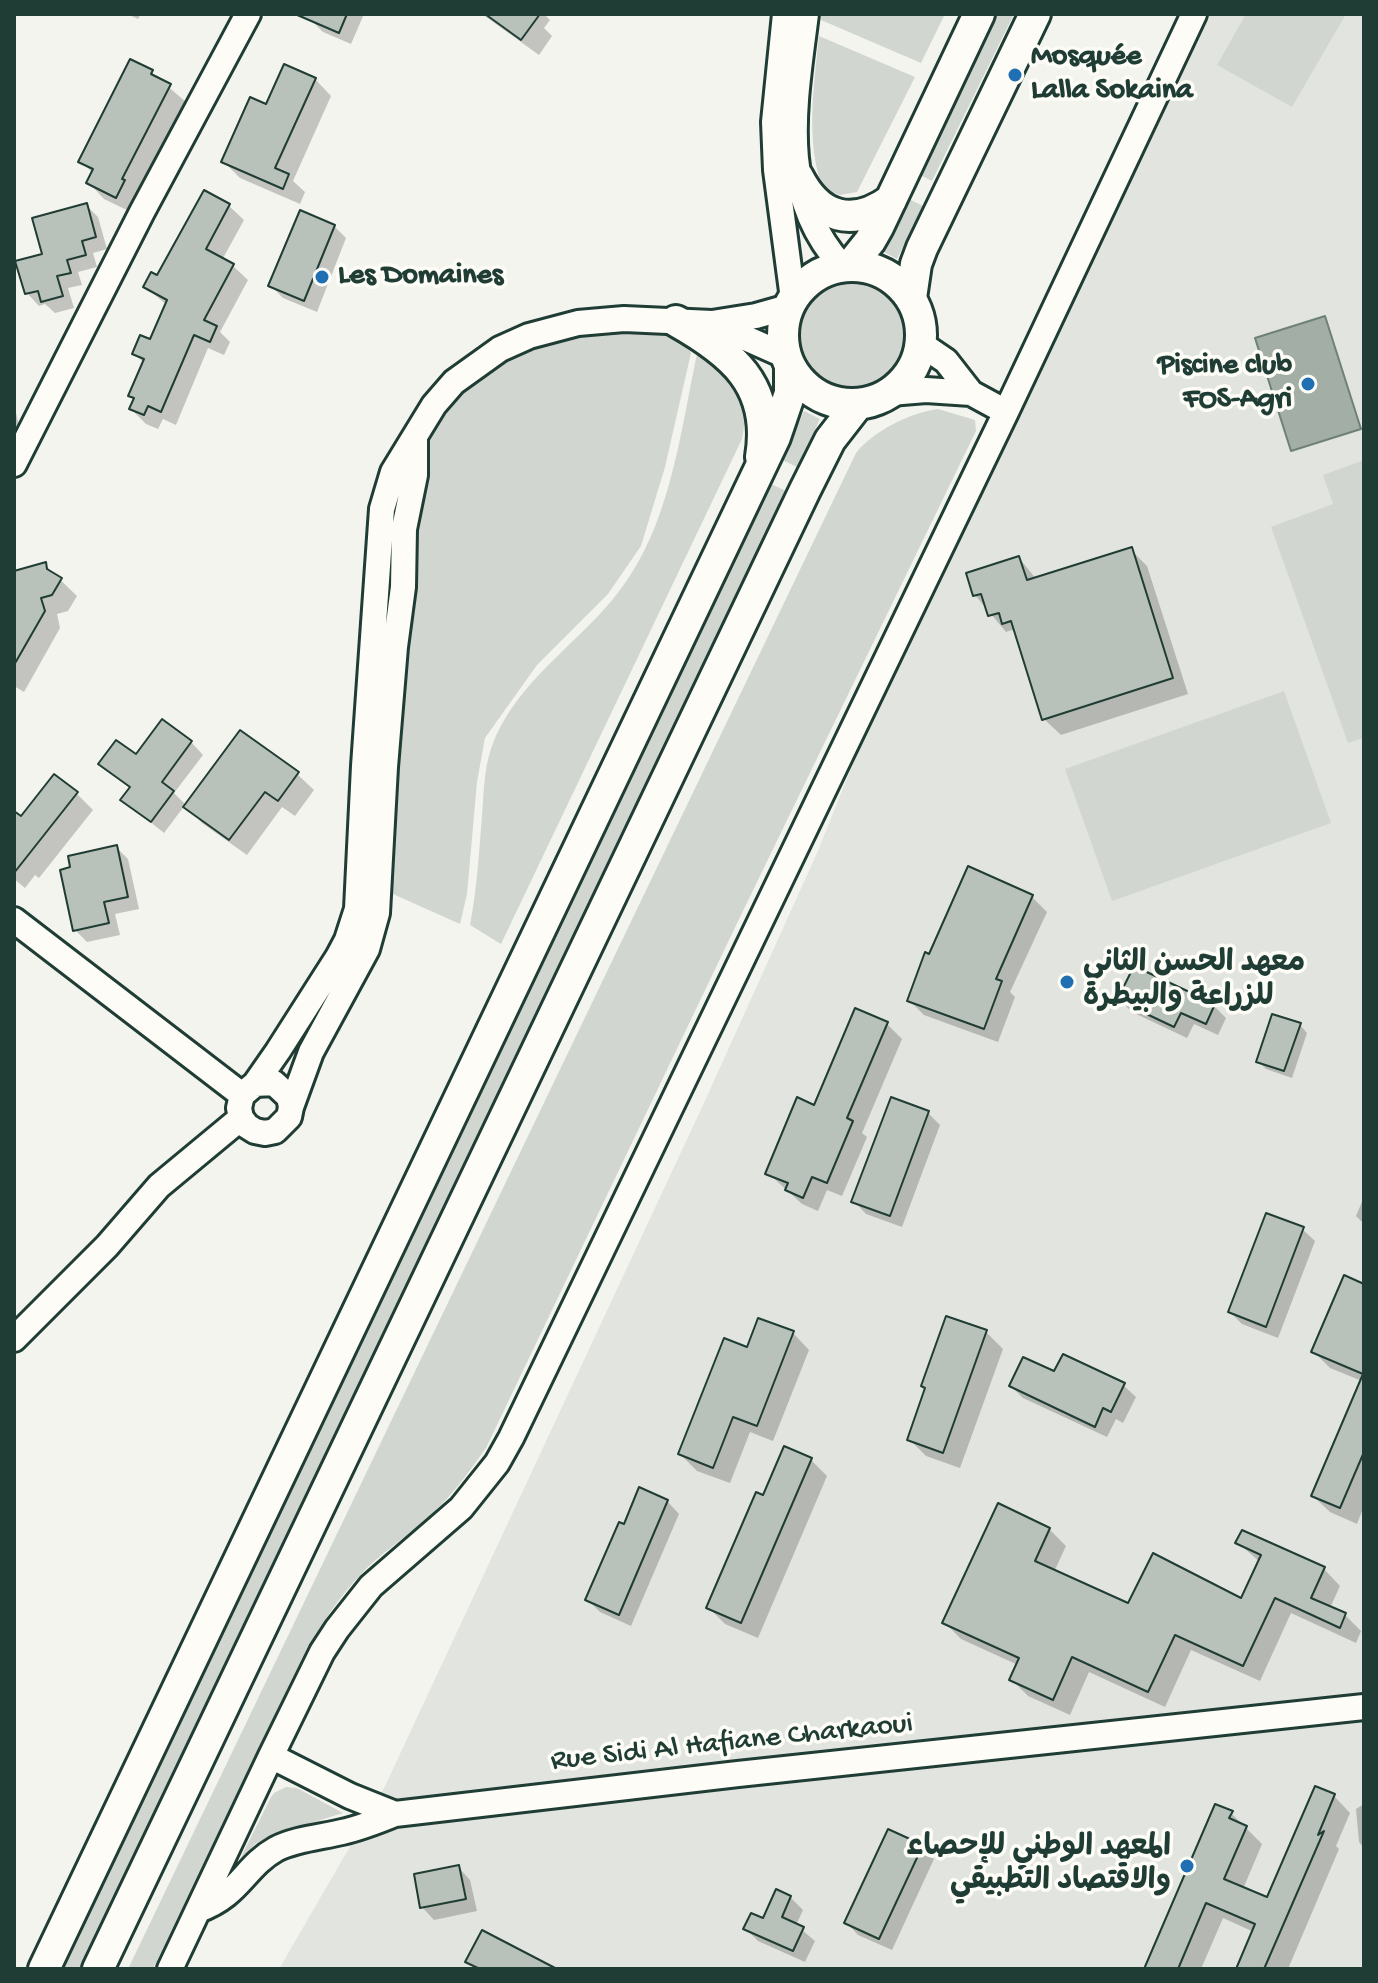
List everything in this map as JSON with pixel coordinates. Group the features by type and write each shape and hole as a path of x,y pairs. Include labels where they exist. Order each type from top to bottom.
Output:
{"main road":[{"path":"846,266 870,241 979,14"},
{"path":"911,298 916,264 922,248 1035,14"},
{"path":"798,177 813,202 834,214 869,213 891,200"},
{"path":"44,1969 784,416 790,393 783,331 790,303 814,277 846,266 862,266 885,272 911,298 920,320 921,344 911,371 890,393 858,404 835,402 814,393 788,362"},
{"path":"676,321 714,342 746,375 760,412 763,431 759,468"},
{"path":"98,1969 810,480 830,440 858,404"}],"street":[{"path":"14,464 142,212 248,14"},
{"path":"415,437 415,475 404,529 403,587 385,767 377,913 367,949 311,1052 283,1125 260,1133 251,1129 246,1099 338,957 354,923 359,896 364,766 382,509 393,472 434,405 454,382 500,349 529,336 578,323 624,319 712,323 756,316 790,303 774,122 785,14"},
{"path":"806,14 795,127 798,177 813,227 846,266"},
{"path":"170,1969 322,1652 353,1607 391,1567 461,1508 497,1463 511,1438 1006,412 1194,14"},
{"path":"712,323 788,362"},
{"path":"921,344 946,361 971,393 1006,412"},
{"path":"890,393 926,390 971,393"},
{"path":"14,920 246,1099"},
{"path":"14,1339 246,1099 270,1082 279,1086 289,1097 291,1107"},
{"name":"Rue Sidi Al Hafiane Charkaoui","path":"198,1910 234,1890 263,1858 287,1844 362,1826 395,1814 1364,1707"},
{"path":"271,1756 350,1796 395,1814"}],"shaded area":[{"path":"821,14 945,14 921,63 821,20"},
{"path":"994,14 1014,14 932,181 918,174"},
{"name":"معهد الحسن الثاني للزراعة والبيطرة","path":"1180,14 1364,14 1364,1969 279,1969 385,1786 703,1105 817,853 1003,390"},
{"path":"1246,14 1346,14 1292,107 1217,65"},
{"path":"819,36 915,77 857,192 840,195 823,189 817,171 812,113"},
{"path":"907,198 923,206 897,259 882,251"},
{"path":"853,282 873,286 891,297 902,315 906,335 902,355 891,373 873,384 853,388 833,384 815,373 804,355 800,335 804,315 815,297 833,286"},
{"name":"Piscine club FOS-Agri","path":"1325,316 1361,429 1291,451 1255,338"},
{"path":"608,329 666,334 685,344 691,353 665,467 641,546 608,594 537,665 485,738 477,782 467,894 460,924 375,886 374,758 389,594 386,526 430,414 510,347"},
{"path":"697,354 719,371 735,389 744,412 742,439 501,944 470,925 478,870 485,776 491,747 518,699 613,599 648,544 678,451"},
{"path":"938,409 975,420 976,431 486,1448 440,1506 368,1567 326,1619 307,1648 153,1969 128,1969 856,453 893,424"},
{"path":"804,411 820,419 797,467 782,460"},
{"path":"1364,460 1364,738 1348,743 1271,527 1333,504 1323,475"},
{"path":"771,484 786,491 82,1969 62,1969"},
{"path":"1284,691 1331,823 1112,901 1065,769"},
{"path":"286,1787 297,1788 343,1813 269,1836 255,1844 235,1869 270,1799"}],"building":[{"path":"295,14 347,14 339,33"},
{"path":"485,14 540,14 521,40"},
{"path":"130,59 153,70 151,74 171,84 122,179 125,180 116,198 86,183 93,169 78,162"},
{"path":"284,64 316,78 275,168 289,174 283,189 221,162 250,97 266,104"},
{"path":"204,190 230,204 206,249 234,264 204,320 217,326 210,342 194,335 161,412 148,406 144,415 129,409 134,398 128,396 144,359 132,354 140,335 150,339 167,300 143,287 151,272 157,275"},
{"path":"87,203 96,237 82,241 86,255 67,260 71,273 57,276 63,296 41,302 38,291 25,294 15,261 42,254 32,218"},
{"path":"300,210 335,225 304,301 268,286"},
{"path":"1132,547 1173,678 1042,720 1011,621 1002,624 999,613 988,616 981,594 973,596 966,573 1019,556 1027,580"},
{"path":"46,562 47,569 62,578 52,595 41,598 45,611 14,665 14,571"},
{"path":"162,719 192,741 162,782 174,791 151,822 120,800 130,787 98,764 116,740 136,754"},
{"path":"240,730 299,772 278,801 265,792 229,840 183,807"},
{"path":"54,774 78,792 14,873 14,811 21,816"},
{"path":"117,845 128,897 104,902 109,923 73,931 60,870 70,867 68,856"},
{"path":"968,866 1033,895 996,979 1002,981 984,1029 907,1001 925,952 929,954"},
{"path":"1134,966 1215,1004 1206,1024 1181,1013 1174,1027 1117,1000"},
{"path":"855,1008 888,1022 847,1118 853,1121 827,1183 812,1177 803,1198 785,1190 788,1183 765,1174 797,1097 814,1105"},
{"path":"1272,1014 1301,1023 1284,1071 1256,1062"},
{"path":"891,1097 929,1111 890,1216 851,1202"},
{"path":"1266,1213 1304,1227 1266,1327 1228,1312"},
{"path":"1344,1275 1364,1284 1364,1452 1340,1508 1311,1496 1363,1374 1311,1352"},
{"path":"946,1316 987,1330 943,1453 907,1440 925,1388 921,1386"},
{"path":"758,1318 794,1331 757,1426 733,1417 713,1468 678,1454 724,1338 747,1347"},
{"path":"1063,1354 1125,1383 1111,1412 1103,1408 1095,1427 1009,1386 1023,1357 1054,1371"},
{"path":"784,1446 812,1458 741,1623 706,1608 756,1492 763,1495"},
{"path":"639,1487 668,1500 619,1615 585,1600 619,1522 624,1524"},
{"path":"998,1503 1050,1528 1035,1561 1128,1603 1153,1553 1241,1598 1261,1555 1235,1543 1242,1530 1325,1567 1311,1598 1346,1613 1340,1628 1275,1598 1243,1666 1175,1635 1148,1692 1072,1657 1053,1700 1009,1680 1019,1658 942,1623"},
{"path":"1315,1786 1335,1794 1318,1835 1324,1831 1264,1969 1236,1969 1255,1924 1206,1903 1178,1969 1144,1969 1215,1804 1233,1811 1229,1818 1247,1826 1224,1879 1267,1897"},
{"path":"888,1829 923,1845 879,1939 844,1923"},
{"path":"459,1865 466,1899 420,1908 414,1874"},
{"path":"776,1889 791,1896 782,1917 804,1927 793,1951 743,1929 751,1913 763,1918"},
{"path":"482,1930 557,1969 480,1969 465,1962"}],"place":[{"name":"Mosquée Lalla Sokaina","path":"1015,75"},
{"name":"Les Domaines","path":"322,277"},
{"name":"Piscine club FOS-Agri","path":"1308,384"},
{"name":"معهد الحسن الثاني للزراعة والبيطرة","path":"1067,982"},
{"name":"المعهد الوطني للإحصاء والاقتصاد التطبيقي","path":"1187,1866"}]}
